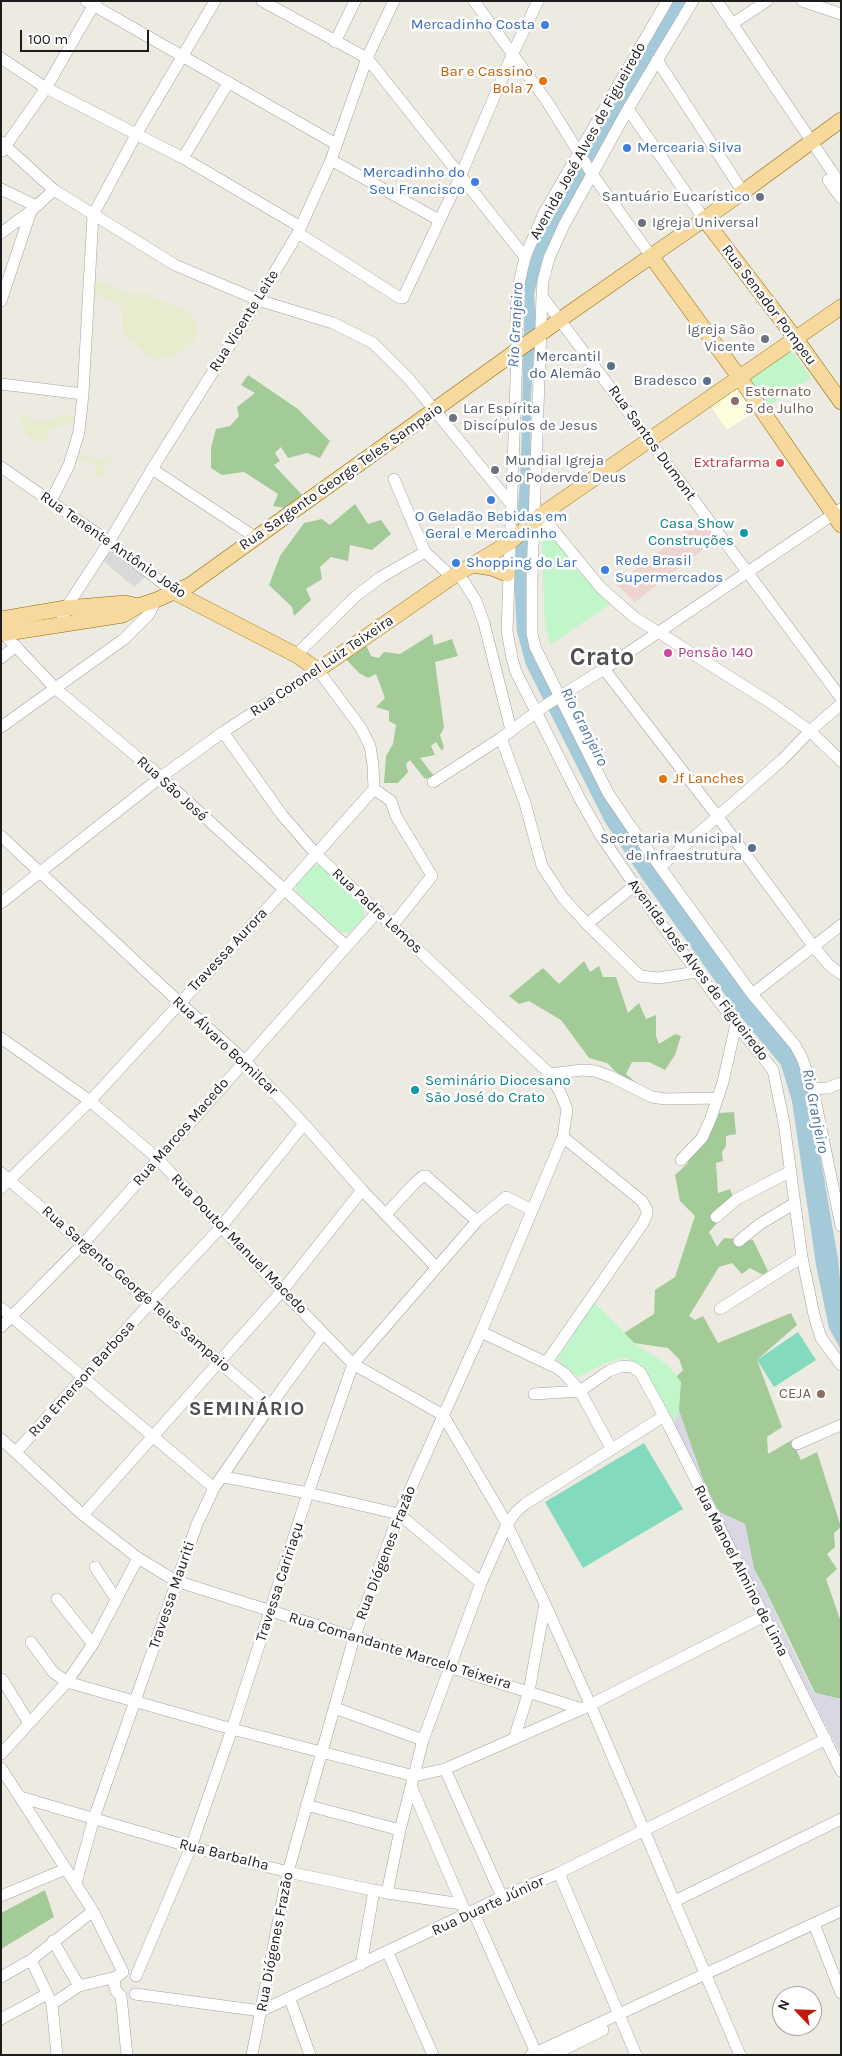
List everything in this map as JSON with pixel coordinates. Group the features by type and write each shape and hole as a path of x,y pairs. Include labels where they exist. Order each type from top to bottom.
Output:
{"main road":[{"name":"Rua Sargento George Teles Sampaio","path":"3,633 123,615 138,606 190,584 435,411 561,319 743,192 808,141 841,120"},
{"name":"Rua Senador Pompeu","path":"704,219 796,339 841,402"},
{"path":"651,256 838,516"},
{"name":"Rua Coronel Luiz Teixeira","path":"318,670 456,575 509,543 538,518 841,307"},
{"path":"472,565 492,568 507,574"},
{"name":"Rua Tenente Antônio João","path":"174,592 296,655 318,670"},
{"path":"1,619 66,608 126,603 138,606"}],"street":[{"path":"51,501 69,464 75,446 83,394 93,215 137,133 215,1"},
{"path":"262,1 367,58 524,257"},
{"path":"335,42 355,1"},
{"name":"Rua Vicente Leite","path":"61,623 66,608 109,542 152,469 258,300 298,230 331,160 367,58 394,1"},
{"path":"474,1 548,103 591,173 651,256"},
{"path":"1,58 46,88 183,158 298,230 400,298 404,296 438,220 460,177 538,1"},
{"name":"Avenida José Alves de Figueiredo","path":"667,1 580,155 544,213 524,257 516,310 511,504 507,574 507,631 516,672 601,836 634,886 697,972 773,1070 781,1106 802,1258 814,1315 821,1338 841,1365"},
{"name":"Avenida José Alves de Figueiredo","path":"591,173 693,1"},
{"path":"717,1 808,141 841,198"},
{"path":"732,24 767,1"},
{"path":"802,1 841,14"},
{"path":"336,144 182,57 92,3 46,88 2,147 54,190 175,265 258,300 324,319 373,343 409,379 511,504"},
{"path":"657,60 743,192"},
{"path":"183,158 228,83"},
{"name":"Rua Senador Pompeu","path":"628,109 704,219"},
{"path":"808,141 841,185"},
{"path":"331,160 438,220"},
{"path":"542,296 544,272 549,258 591,173"},
{"path":"1,190 34,208"},
{"path":"1,233 54,190"},
{"path":"1,301 34,208"},
{"name":"Avenida José Alves de Figueiredo","path":"542,296 538,518 532,633 535,647 608,793 752,994 795,1045 802,1058 813,1089 837,1185 841,1226"},
{"name":"Rua Santos Dumont","path":"542,296 561,319 841,698"},
{"path":"1,384 83,394"},
{"name":"Rua Tenente Antônio João","path":"1,467 109,542 174,592"},
{"path":"152,469 255,537"},
{"path":"394,479 425,552 456,575 476,601 484,624 512,730"},
{"path":"433,782 747,572 838,516"},
{"path":"538,518 601,588 634,617 739,682 810,731 841,761"},
{"path":"296,655 356,596 381,577 425,552"},
{"path":"1,727 135,630 150,614 156,600"},
{"name":"Rua São José","path":"3,633 56,689 161,777 345,946"},
{"path":"1,658 16,646"},
{"path":"604,669 718,817 814,947 829,965 841,974"},
{"name":"Rua Tenente Antônio João","path":"318,670 361,728 370,746 374,788"},
{"name":"Rua Coronel Luiz Teixeira","path":"1,903 161,777 223,732 318,670"},
{"path":"660,867 782,760 810,731 841,704"},
{"name":"Rua Padre Lemos","path":"223,732 282,815 316,854 550,1074"},
{"path":"501,738 524,803 542,866 563,898 640,976 659,978 697,972"},
{"path":"374,788 391,801 396,816 432,876 393,925"},
{"name":"Travessa Aurora","path":"4,1180 90,1101 284,890 374,788"},
{"name":"Rua Álvaro Bomilcar","path":"1,836 244,1060 362,1190 436,1267"},
{"path":"587,924 634,886"},
{"name":"Rua Marcos Macedo","path":"1,1327 83,1244 157,1158 378,911"},
{"path":"752,994 841,926"},
{"path":"681,1160 702,1138 711,1118 723,1082 736,1024"},
{"name":"Rua Doutor Manuel Macedo","path":"1,1038 90,1101 157,1158 353,1364 444,1415"},
{"path":"550,1074 582,1070 612,1077 652,1097 666,1099 717,1098"},
{"name":"Rua Diógenes Frazão","path":"252,2055 288,1872 354,1638 399,1514 481,1332 563,1136 567,1109 550,1074"},
{"path":"813,1089 828,1088 841,1083"},
{"name":"Rua Emerson Barbosa","path":"16,1452 221,1227 304,1124"},
{"path":"546,1363 643,1223 647,1210 639,1198 563,1136"},
{"path":"716,1218 738,1199 791,1171"},
{"path":"386,1214 421,1178 426,1176 432,1179 477,1221"},
{"name":"Rua Sargento George Teles Sampaio","path":"4,1180 83,1244 270,1406"},
{"path":"83,1515 282,1291 362,1190"},
{"name":"Travessa Caririaçu","path":"136,1976 191,1847 271,1612 308,1493 353,1364 477,1221 504,1198 532,1210"},
{"path":"739,1241 760,1224 795,1203"},
{"path":"720,1309 802,1258"},
{"path":"1,1308 85,1377 214,1488"},
{"path":"481,1332 564,1373 580,1391 611,1448"},
{"name":"Travessa Mauriti","path":"76,1883 94,1818 197,1524 214,1488 323,1333"},
{"name":"Rua Manoel Almino de Lima","path":"580,1391 608,1371 622,1366 632,1367 640,1372 664,1416 841,1771"},
{"path":"534,1394 580,1391"},
{"path":"444,1415 507,1524 545,1604 586,1707 675,1901 740,2055"},
{"path":"387,1893 400,1830 423,1740 481,1584 507,1524 520,1508 611,1448 664,1416"},
{"path":"797,1444 841,1425"},
{"name":"Rua Comandante Marcelo Teixeira","path":"1,1439 83,1515 138,1558 176,1581 354,1638 586,1707"},
{"path":"224,1476 399,1514 481,1584"},
{"path":"1,1754 67,1682 93,1644 138,1558"},
{"path":"95,1567 116,1598"},
{"path":"57,1599 93,1644"},
{"path":"514,1739 529,1691 545,1604"},
{"path":"31,1642 53,1672 67,1682 412,1781 445,1769 586,1707 764,1616"},
{"path":"2,1679 29,1724"},
{"path":"335,1708 423,1740"},
{"name":"Rua Duarte Júnior","path":"261,2011 559,1873 826,1739"},
{"path":"1,1768 94,1911 119,1975 114,1988 121,1996 127,2055"},
{"path":"445,1769 502,1898"},
{"path":"412,1781 462,1904 470,1913 535,2054 577,2038 815,1928 841,1920"},
{"name":"Rua Barbalha","path":"20,1797 191,1847 288,1872 387,1893 462,1904"},
{"path":"306,1805 400,1830"},
{"path":"675,1901 841,1818"},
{"path":"1,1896 66,1869"},
{"path":"559,1873 636,2055"},
{"path":"362,1965 374,1890"},
{"path":"1,1978 31,1960 94,1911"},
{"path":"815,1928 841,1911"},
{"path":"815,1928 841,1993"},
{"path":"53,1941 78,1986"},
{"path":"388,1953 433,2055"},
{"path":"31,1960 49,1999 57,2055"},
{"path":"1,2019 78,1986 130,1972 136,1976 140,1983 135,1994"},
{"path":"121,1996 129,1997 135,1994 261,2011"},
{"path":"290,1999 310,2055"},
{"path":"553,2055 577,2038"}],"shaded area":[{"path":"96,280 128,294 145,293 190,313 198,327 194,340 173,357 153,359 123,335 121,305 95,294"},
{"path":"737,387 754,412 727,430 710,405"},
{"path":"24,414 40,422 58,416 75,416 75,421 52,429 43,443 27,436 20,423"},
{"path":"81,454 101,461 105,457 111,456 111,463 104,465 105,472 102,477 94,478 97,466 79,459"},
{"path":"707,515 721,536 635,602 616,584"},
{"path":"111,548 147,576 134,587 102,560"},
{"path":"679,1411 704,1482 719,1512 745,1524 754,1569 814,1693 841,1699 841,1755 680,1440 674,1422"}],"green space":[{"path":"790,348 811,378 769,406 749,377"},
{"path":"248,375 298,409 330,441 320,458 307,453 288,458 281,447 275,453 280,461 274,465 304,497 285,508 273,506 278,494 244,472 222,475 211,468 211,448 216,429 230,426 239,416 237,407 255,393 241,385"},
{"path":"355,504 368,524 381,520 391,534 372,550 350,545 348,561 331,557 320,567 322,579 306,589 311,600 294,616 292,607 269,585 280,556 304,523 322,519 330,525"},
{"path":"548,529 577,570 610,604 550,645 545,625 542,536"},
{"path":"432,634 434,645 452,639 458,656 435,662 444,728 440,735 444,747 442,751 436,742 431,746 435,755 420,758 434,776 425,779 410,760 406,764 408,772 398,783 384,783 386,756 393,744 396,725 389,721 389,711 376,707 385,698 376,674 368,678 359,673 344,657 365,643 371,656 379,658 384,652 400,654"},
{"path":"315,865 321,865 364,908 364,917 349,933 341,932 296,891 296,884"},
{"path":"584,961 590,972 599,966 603,977 616,977 628,1013 639,1003 646,1019 656,1015 656,1036 659,1044 675,1034 681,1036 675,1055 665,1070 649,1062 632,1062 626,1074 640,1086 632,1088 607,1063 589,1058 561,1020 529,1001 519,1004 509,996 543,968 559,984"},
{"path":"717,1111 718,1113 734,1112 736,1134 726,1136 726,1146 722,1152 723,1161 716,1163 718,1193 730,1189 735,1203 709,1232 717,1247 724,1238 753,1240 768,1271 763,1275 750,1268 742,1274 732,1263 719,1267 689,1316 695,1320 703,1316 718,1343 791,1313 797,1325 757,1360 782,1427 767,1437 768,1454 792,1440 801,1460 817,1452 841,1527 834,1533 835,1547 827,1554 837,1569 826,1579 841,1622 841,1699 815,1693 754,1569 745,1524 719,1512 704,1482 679,1411 676,1377 683,1370 679,1359 668,1348 634,1343 624,1333 654,1314 655,1290 675,1277 695,1216 680,1201 675,1175 687,1164"},
{"path":"594,1302 634,1343 668,1365 681,1382 679,1411 674,1422 644,1368 626,1358 608,1362 578,1377 557,1360"},
{"path":"798,1332 816,1360 774,1387 757,1360"},
{"path":"644,1443 683,1509 583,1568 545,1502"},
{"path":"45,1890 54,1917 1,1949 1,1913"}],"water":[{"path":"673,1 688,1 563,217 541,265 534,294 536,322 531,396 529,642 535,661 664,880 729,972 796,1055 803,1068 838,1259 841,1289 841,1350 829,1328 816,1265 792,1101 781,1065 740,1016 639,874 605,822 526,665 517,632 514,580 521,461 525,280 535,246 561,196"}],"place":[{"name":"Mercadinho Costa","path":"545,25"},
{"name":"Bar e Cassino Bola 7","path":"543,81"},
{"name":"Mercearia Silva","path":"627,148"},
{"name":"Mercadinho do Seu Francisco","path":"475,182"},
{"name":"Santuário Eucarístico","path":"760,197"},
{"name":"Igreja Universal","path":"642,223"},
{"name":"Igreja São Vicente","path":"765,339"},
{"name":"Mercantil do Alemão","path":"611,366"},
{"name":"Bradesco","path":"707,381"},
{"name":"Esternato 5 de Julho","path":"735,401"},
{"name":"Lar Espírita Discípulos de Jesus","path":"453,418"},
{"name":"Extrafarma","path":"780,463"},
{"name":"Mundial Igreja do Podervde Deus","path":"495,470"},
{"name":"O Geladão Bebidas em Geral e Mercadinho","path":"491,500"},
{"name":"Casa Show Construções","path":"744,533"},
{"name":"Shopping do Lar","path":"456,563"},
{"name":"Rede Brasil Supermercados","path":"605,570"},
{"name":"Pensão 140","path":"668,653"},
{"name":"Jf Lanches","path":"663,779"},
{"name":"Secretaria Municipal de Infraestrutura","path":"752,848"},
{"name":"Seminário Diocesano São José do Crato","path":"415,1090"},
{"name":"CEJA","path":"821,1394"}],"district":[{"name":"Crato","path":"602,658"},
{"name":"SEMINÁRIO","path":"247,1409"}],"water label":[{"name":"Rio Granjeiro","path":"516,325"},
{"name":"Rio Granjeiro","path":"584,727"},
{"name":"Rio Granjeiro","path":"815,1111"}]}
